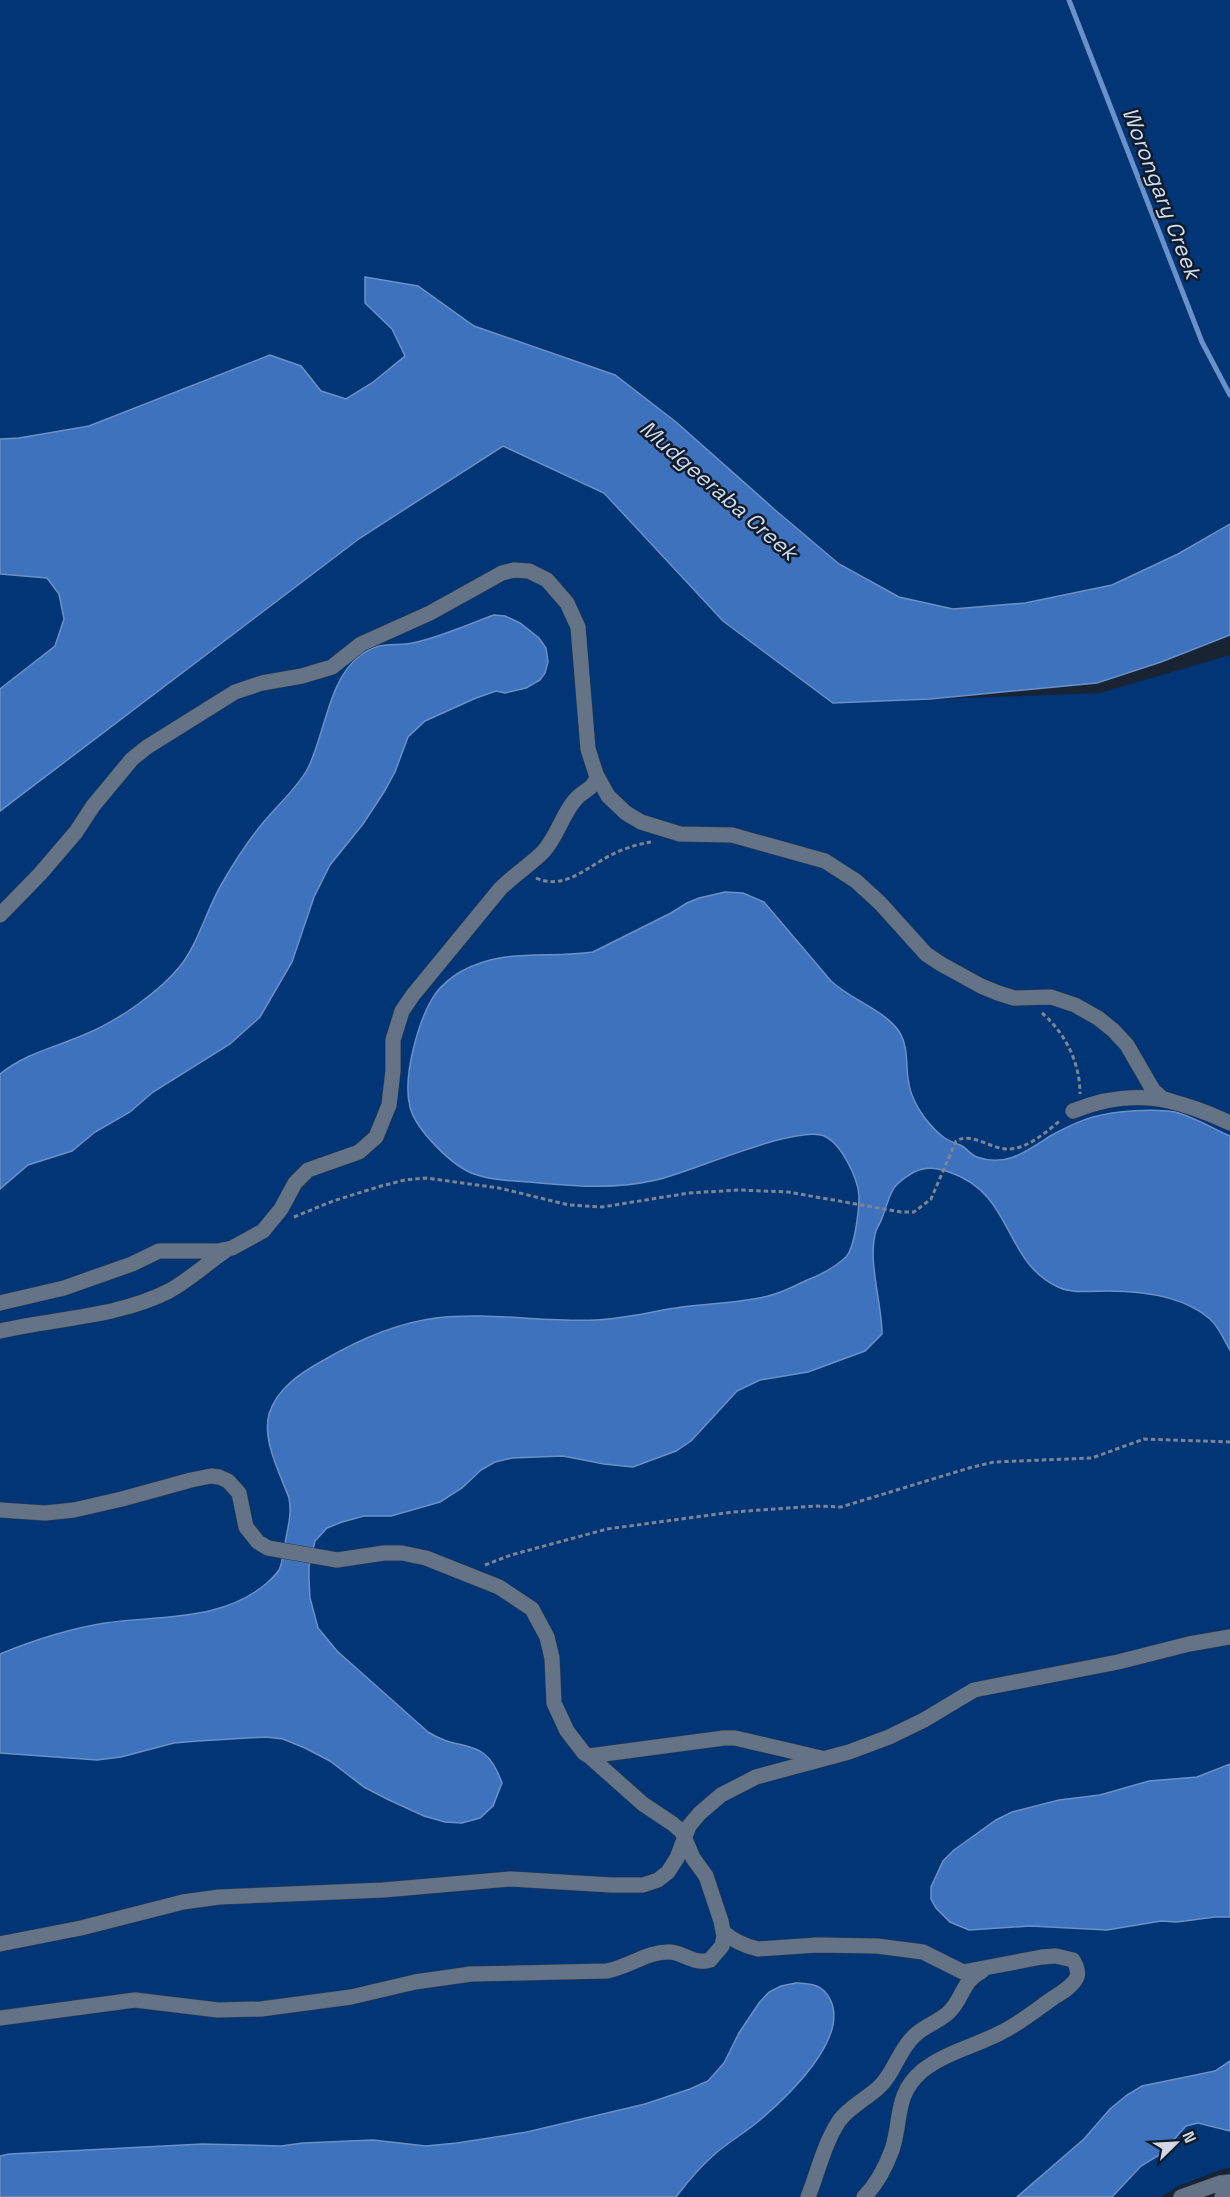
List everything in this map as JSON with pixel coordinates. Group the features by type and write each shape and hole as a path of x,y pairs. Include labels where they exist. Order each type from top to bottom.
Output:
{"street":[{"path":"0,915 40,874 76,832 93,806 132,759 147,747 235,692 262,683 302,676 332,667 361,644 430,614 502,573 514,570 529,571 547,580 567,603 578,627 588,749 597,777 608,796 626,813 641,822 680,834 732,835 825,861 856,881 880,903 926,954 941,964 981,986 1014,998 1051,998 1075,1005 1113,1030 1127,1045 1153,1090 1162,1098 1211,1114 1230,1123"},
{"path":"0,1331 123,1308 170,1290 230,1248 263,1231 281,1209 295,1183 308,1170 359,1152 376,1137 389,1105 393,1071 393,1040 402,1011 500,889 542,852 568,809 577,797 592,787 597,777"},
{"path":"1072,1111 1121,1097 1142,1097 1177,1103"},
{"path":"0,1303 64,1288 122,1268 159,1251 218,1251 230,1248"},
{"path":"0,1510 45,1513 74,1510 191,1480 211,1476 219,1477 228,1481 239,1493 246,1527 258,1542 268,1548 337,1560 384,1553 402,1553 426,1558 499,1587 532,1609 548,1637 552,1658 554,1703 575,1744 643,1804 678,1827 709,1885 724,1936 721,1948 710,1960 704,1962 696,1962 680,1953 662,1952 607,1971 471,1974 415,1982 334,2000 261,2009 218,2010 135,2000 0,2018"},
{"path":"0,1944 81,1928 183,1902 219,1897 383,1890 511,1879 643,1885 658,1880 668,1872 677,1858 689,1826 721,1795 736,1785 756,1777 849,1752 924,1720 974,1690 1230,1637"},
{"path":"589,1756 735,1738 825,1759"},
{"path":"723,1932 738,1943 758,1949 817,1945 877,1946 923,1952 963,1972 1042,1957 1066,1957 1073,1960 1077,1966 1078,1974 1066,1989 1021,2021 999,2034 947,2056 922,2071 907,2088 900,2102 892,2150 879,2176 864,2197"},
{"path":"808,2197 827,2142 840,2119 880,2086 890,2074 897,2057 914,2035 948,2013 959,2000 971,1976 1000,1965"},
{"path":"954,1969 962,1981 962,1994"},
{"path":"1181,2197 1220,2183 1230,2182"},
{"path":"1222,2197 1230,2193"}],"path":[{"path":"522,868 547,882 567,880 620,851 657,842"},
{"path":"288,1220 333,1201 381,1186 426,1178 499,1188 569,1205 602,1207 689,1193 740,1190 788,1192 901,1212 914,1212 932,1198 956,1141 967,1137 1003,1149 1015,1149 1038,1137 1072,1111 1079,1096 1077,1067 1070,1048 1055,1024 1040,1012"},
{"path":"463,1572 511,1555 607,1529 733,1512 816,1506 841,1507 994,1462 1092,1458 1144,1438 1230,1442"}],"shaded area":[{"path":"0,0 1230,0 1230,524 1178,554 1113,585 1025,603 953,609 899,597 840,564 676,422 615,375 474,326 418,286 365,277 365,303 392,329 405,356 372,383 346,399 321,391 301,366 169,395 89,426 0,439"},
{"path":"503,446 604,493 833,703 1100,693 1230,655 1230,2168 1178,2186 1161,2197 0,2197 0,811 360,538"},
{"path":"0,574 47,577 59,594 64,619 55,646 0,689"}],"water":[{"name":"Mudgeeraba Creek","path":"365,277 418,286 474,326 615,375 676,422 839,564 899,597 953,609 1025,603 1112,585 1178,554 1230,524 1230,635 1161,662 1097,683 930,699 833,703 723,621 604,493 503,446 360,538 0,811 0,689 55,646 64,619 59,594 47,578 0,574 0,439 89,426 270,355 301,366 321,391 346,399 372,383 405,356 392,329 365,303"},
{"path":"494,615 505,616 520,623 539,638 546,648 548,662 545,673 540,680 526,688 505,693 496,691 425,721 408,737 395,772 384,792 363,824 330,865 314,897 292,962 260,1017 230,1044 153,1092 130,1112 95,1132 72,1151 28,1165 0,1189 0,1074 20,1061 111,1022 150,995 181,965 193,945 218,890 237,858 308,768 335,691 350,665 361,655 376,647 409,644"},
{"path":"725,892 743,893 764,902 831,981 894,1025 904,1044 909,1086 919,1110 942,1136 962,1146 975,1156 988,1160 1008,1159 1067,1127 1093,1117 1134,1111 1175,1112 1230,1136 1230,1350 1210,1319 1200,1311 1175,1300 1134,1292 1076,1291 1058,1287 1040,1275 1027,1261 998,1211 970,1182 940,1169 919,1170 906,1177 895,1187 876,1231 873,1255 882,1334 865,1351 808,1372 760,1380 737,1391 691,1441 676,1451 633,1467 563,1456 512,1458 495,1462 481,1470 462,1488 440,1502 391,1516 364,1516 342,1522 327,1528 315,1541 309,1566 309,1579 310,1598 318,1628 337,1651 428,1732 471,1747 488,1757 502,1783 493,1806 480,1818 462,1823 445,1822 424,1816 364,1787 330,1761 283,1739 266,1737 174,1743 121,1757 97,1760 0,1753 0,1654 91,1625 210,1611 249,1596 276,1574 282,1560 290,1504 270,1446 267,1424 278,1396 291,1382 316,1365 378,1333 421,1320 476,1316 595,1320 628,1317 682,1307 736,1302 782,1292 832,1268 846,1257 856,1228 858,1189 848,1162 836,1146 824,1136 810,1134 791,1137 742,1151 672,1176 640,1183 608,1186 561,1185 494,1179 465,1170 427,1136 419,1126 410,1107 408,1080 418,1032 436,993 457,974 493,959 593,952 687,903"},
{"path":"1230,1764 1230,1917 1177,1922 1161,1921 1107,1930 1030,1926 969,1930 950,1922 936,1908 931,1899 931,1887 943,1861 954,1850 996,1820 1012,1812 1059,1800 1100,1795 1149,1781 1197,1777"},
{"path":"796,1983 816,1986 824,1990 830,1999 834,2014 831,2031 824,2048 813,2066 785,2097 755,2124 710,2158 676,2197 0,2197 0,2156 9,2154 202,2144 281,2146 373,2140 426,2146 527,2132 645,2104 708,2081 724,2063 739,2033 759,2003 769,1992 781,1986"},
{"path":"1230,2061 1230,2131 1198,2123 1186,2126 1161,2154 1141,2166 1112,2197 1017,2197 1084,2139 1110,2109 1127,2095 1142,2086 1215,2071"}],"waterway":[{"name":"Worongary Creek","path":"1069,0 1202,342 1230,395"}]}
